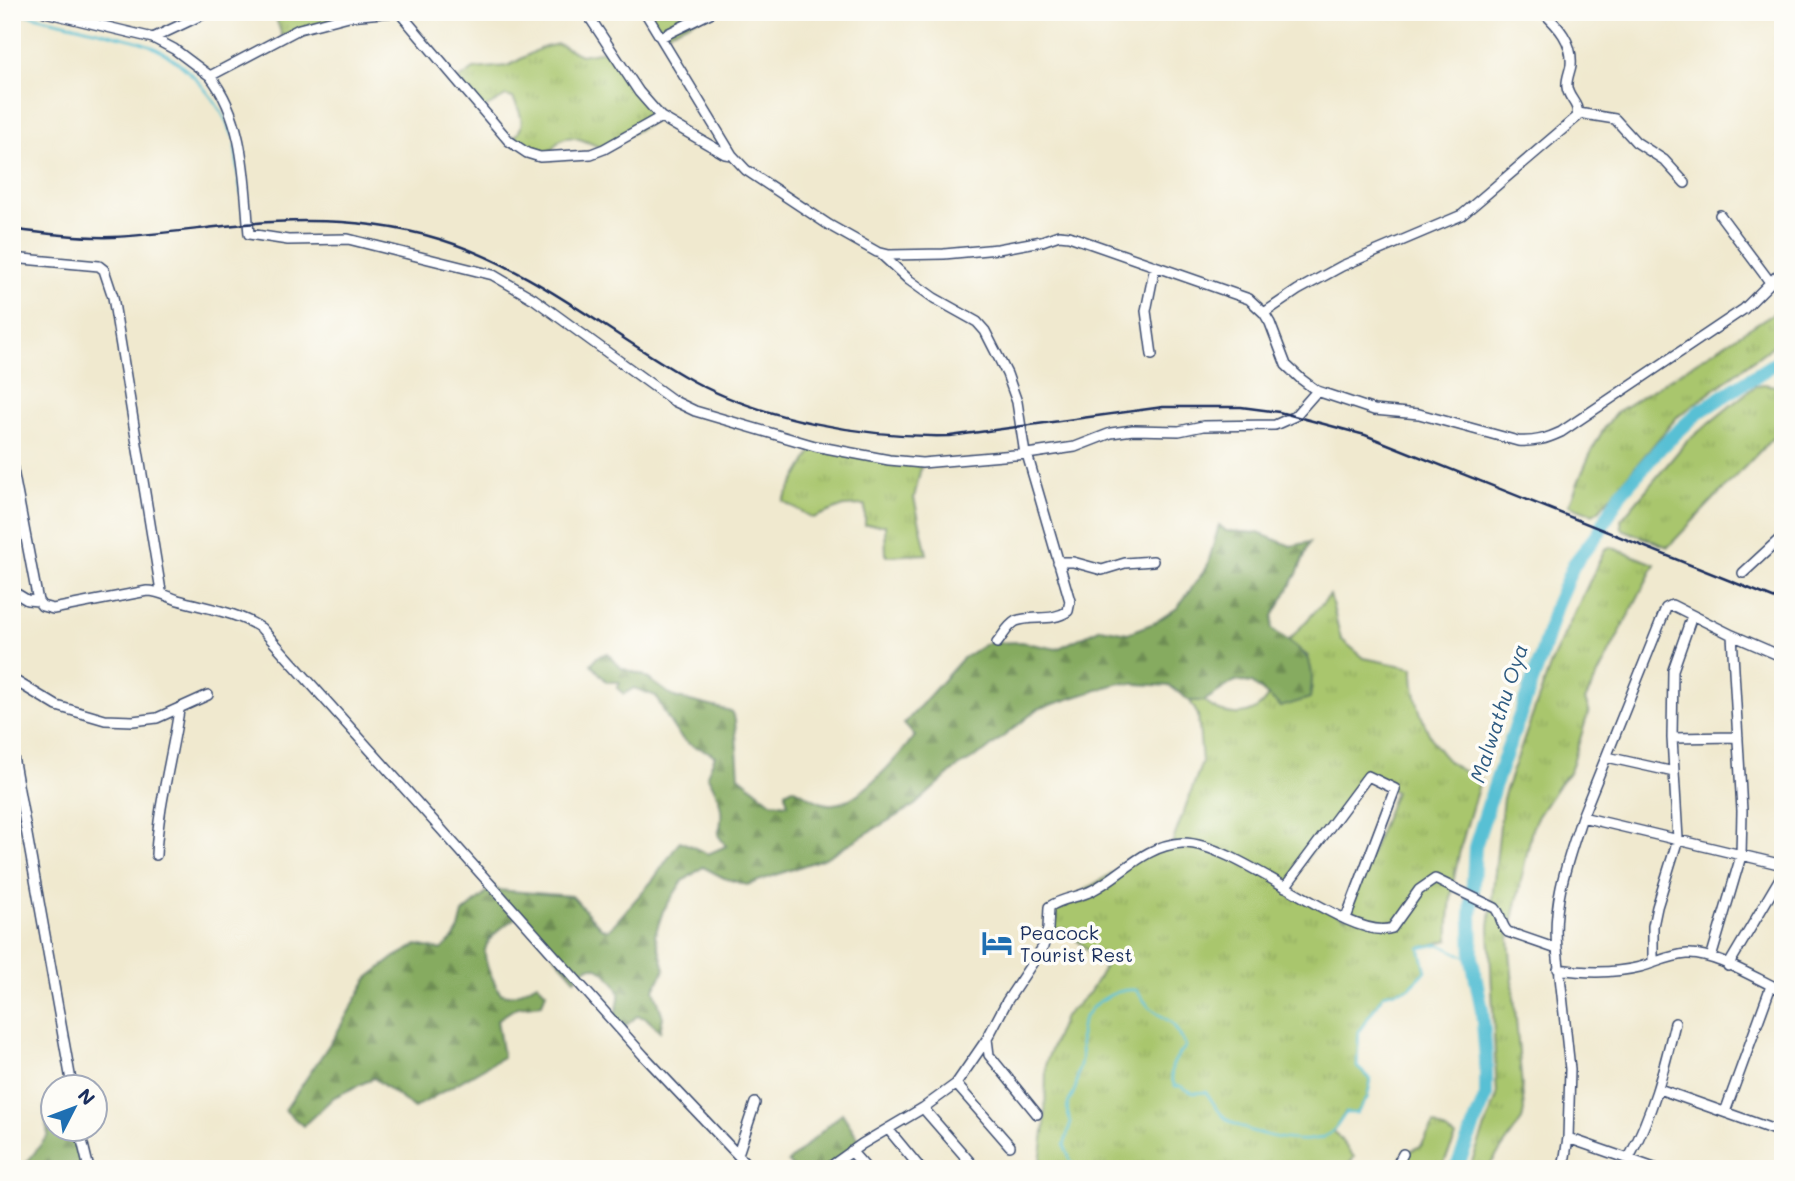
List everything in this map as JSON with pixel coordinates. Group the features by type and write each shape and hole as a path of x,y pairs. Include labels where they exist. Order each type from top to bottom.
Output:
{"street":[{"path":"45,12 153,38 174,49 210,76 223,93 237,127 249,234 288,240 348,239 493,275 534,299 674,401 733,423 815,446 922,463 1075,447 1111,433 1133,430 1179,431 1203,426 1275,425 1295,416 1317,391"},
{"path":"153,38 208,12"},
{"path":"210,76 299,29 349,16 394,12"},
{"path":"399,12 509,141 527,153 548,157 591,154 661,117"},
{"path":"586,12 639,92 661,117 729,154 746,170 829,225 881,253 944,254 998,249 1059,235 1249,299 1264,313 1286,365 1317,391 1374,410 1419,414 1503,438 1534,442 1561,432 1744,309 1783,270"},
{"path":"645,12 729,154"},
{"path":"661,37 712,12"},
{"path":"1264,313 1298,290 1342,267 1462,215 1577,117 1578,107 1568,92 1571,65 1566,41 1561,28 1543,12"},
{"path":"1578,113 1615,119 1636,142 1664,160 1685,183"},
{"path":"1720,215 1770,282"},
{"path":"881,253 909,280 934,298 977,322 985,331 1007,374 1017,402 1026,454 1070,601 1068,611 1060,616 1017,621 997,643"},
{"path":"12,258 99,266 104,270 113,297 161,591"},
{"path":"1152,355 1146,311 1155,266"},
{"path":"12,465 38,601 42,607 53,609 147,591 161,591 173,599 246,618 261,628 644,1056 738,1154 746,1167"},
{"path":"1743,573 1782,537"},
{"path":"1058,562 1073,562 1102,569 1125,563 1153,561"},
{"path":"12,596 17,594 27,600 38,601"},
{"path":"1563,1169 1568,1138 1569,1055 1558,969 1556,917 1563,873 1582,817 1666,608 1672,605 1783,657"},
{"path":"1653,963 1653,926 1678,839 1672,738 1674,670 1692,616"},
{"path":"1712,958 1741,856 1742,811 1732,635"},
{"path":"12,679 57,706 105,720 157,718 208,695"},
{"path":"156,855 157,831 179,710"},
{"path":"1672,738 1738,737"},
{"path":"12,751 69,1072"},
{"path":"1607,757 1674,772"},
{"path":"1285,887 1368,776 1395,789 1346,918"},
{"path":"1582,817 1783,865"},
{"path":"827,1169 957,1084 1043,947 1048,929 1049,907 1068,897 1095,890 1130,863 1159,849 1180,843 1214,849 1374,930 1385,931 1392,928 1419,890 1435,879 1486,902 1500,913 1507,932 1557,949"},
{"path":"1728,966 1783,873"},
{"path":"1558,969 1590,974 1637,968 1689,953 1712,958 1783,991"},
{"path":"1725,1112 1771,986"},
{"path":"1629,1158 1660,1089 1675,1023"},
{"path":"987,1039 989,1055 1037,1114"},
{"path":"957,1084 1010,1146"},
{"path":"1660,1089 1783,1133"},
{"path":"738,1154 755,1104"},
{"path":"923,1108 976,1169"},
{"path":"888,1129 921,1169"},
{"path":"1568,1138 1657,1169"},
{"path":"82,1142 89,1169"},
{"path":"851,1151 866,1169"},
{"path":"1395,1169 1403,1154"}],"green space":[{"path":"274,12 394,12 349,16 282,36"},
{"path":"645,12 712,12 661,36"},
{"path":"558,44 581,55 610,50 661,117 604,149 579,139 565,138 559,141 549,157 509,141 519,132 522,121 513,98 506,96 483,109 458,80 474,69 508,66 541,48"},
{"path":"1783,307 1783,338 1676,418 1599,510 1593,514 1569,505 1595,444 1617,412"},
{"path":"1763,384 1783,387 1783,427 1668,547 1622,529 1621,520 1686,442 1755,386"},
{"path":"815,446 922,463 914,498 927,554 886,556 885,525 865,525 865,505 844,506 813,518 783,501"},
{"path":"1219,525 1226,531 1258,533 1291,546 1310,542 1297,574 1273,616 1272,629 1300,650 1310,663 1310,698 1281,707 1252,683 1235,681 1204,701 1190,701 1170,686 1119,683 1038,709 984,752 955,769 915,805 825,858 747,885 724,878 703,867 682,882 663,911 655,935 665,969 654,989 663,1017 660,1031 646,1018 637,1016 621,1030 612,1020 619,993 611,979 592,967 585,969 575,979 519,915 489,941 485,957 488,966 500,993 514,994 537,983 546,992 542,1004 517,1007 497,1020 503,1057 414,1108 374,1078 334,1097 303,1126 285,1110 335,1036 368,978 395,957 417,945 441,950 459,929 463,913 483,896 492,884 497,890 572,896 601,928 609,930 653,880 680,841 708,854 726,846 718,835 720,804 707,775 715,756 689,744 679,736 656,696 634,688 624,694 617,688 620,682 607,682 591,664 597,657 607,653 621,668 643,675 674,697 731,711 735,720 739,776 771,802 788,804 785,792 793,788 819,802 835,804 848,800 861,791 898,756 915,736 904,724 962,659 987,643 1021,642 1057,649 1101,628 1128,633 1154,623 1177,608 1207,567"},
{"path":"1610,547 1655,564 1585,700 1589,710 1570,772 1536,819 1532,829 1509,939 1524,1110 1522,1120 1487,1169 1469,1169 1497,1096 1489,927 1503,798 1553,658 1605,549"},
{"path":"1330,595 1341,639 1364,658 1413,668 1419,708 1430,736 1446,759 1465,772 1481,778 1454,878 1449,940 1420,948 1426,971 1409,988 1384,994 1359,1031 1357,1067 1371,1080 1367,1099 1357,1113 1345,1113 1334,1131 1354,1157 1346,1169 1039,1169 1045,1124 1046,1062 1064,1017 1090,992 1105,966 1065,929 1048,929 1047,912 1130,863 1171,846 1202,762 1198,715 1190,701 1204,701 1220,711 1238,714 1254,710 1268,696 1281,707 1308,656 1288,641","holes":["1368,776 1395,792 1346,918 1285,887"]},
{"path":"842,1113 862,1144 827,1169 794,1169 788,1162"},
{"path":"1434,1124 1456,1137 1441,1169 1395,1169 1403,1154 1421,1146"},
{"path":"43,1142 82,1142 87,1163 74,1169 22,1169"}],"waterway":[{"path":"17,12 135,40 166,54 202,85 234,138"},
{"path":"235,145 241,193"},
{"name":"Malwathu Oya","path":"1456,1169 1486,1096 1482,1010 1472,960 1471,917 1475,847 1540,660 1556,605 1574,564 1599,532 1620,494 1662,446 1699,412 1783,358"},
{"path":"1074,1169 1064,1145 1071,1122 1067,1109 1076,1087 1081,1060 1081,1027 1095,1005 1111,995 1136,990 1149,1007 1173,1024 1186,1046 1175,1060 1172,1069 1175,1086 1193,1093 1206,1092 1222,1115 1242,1127 1286,1139 1313,1139 1331,1133 1346,1113 1357,1113 1367,1099 1371,1080 1357,1067 1359,1031 1384,994 1409,988 1426,971 1420,948 1439,944 1472,960"}],"railway":[{"path":"12,229 113,237 245,224 318,221 367,224 415,233 472,251 535,282 654,358 713,391 778,414 848,429 883,434 950,436 1163,407 1241,407 1279,412 1365,435 1783,602"}],"place":[{"name":"Peacock Tourist Rest","path":"997,943"}]}
